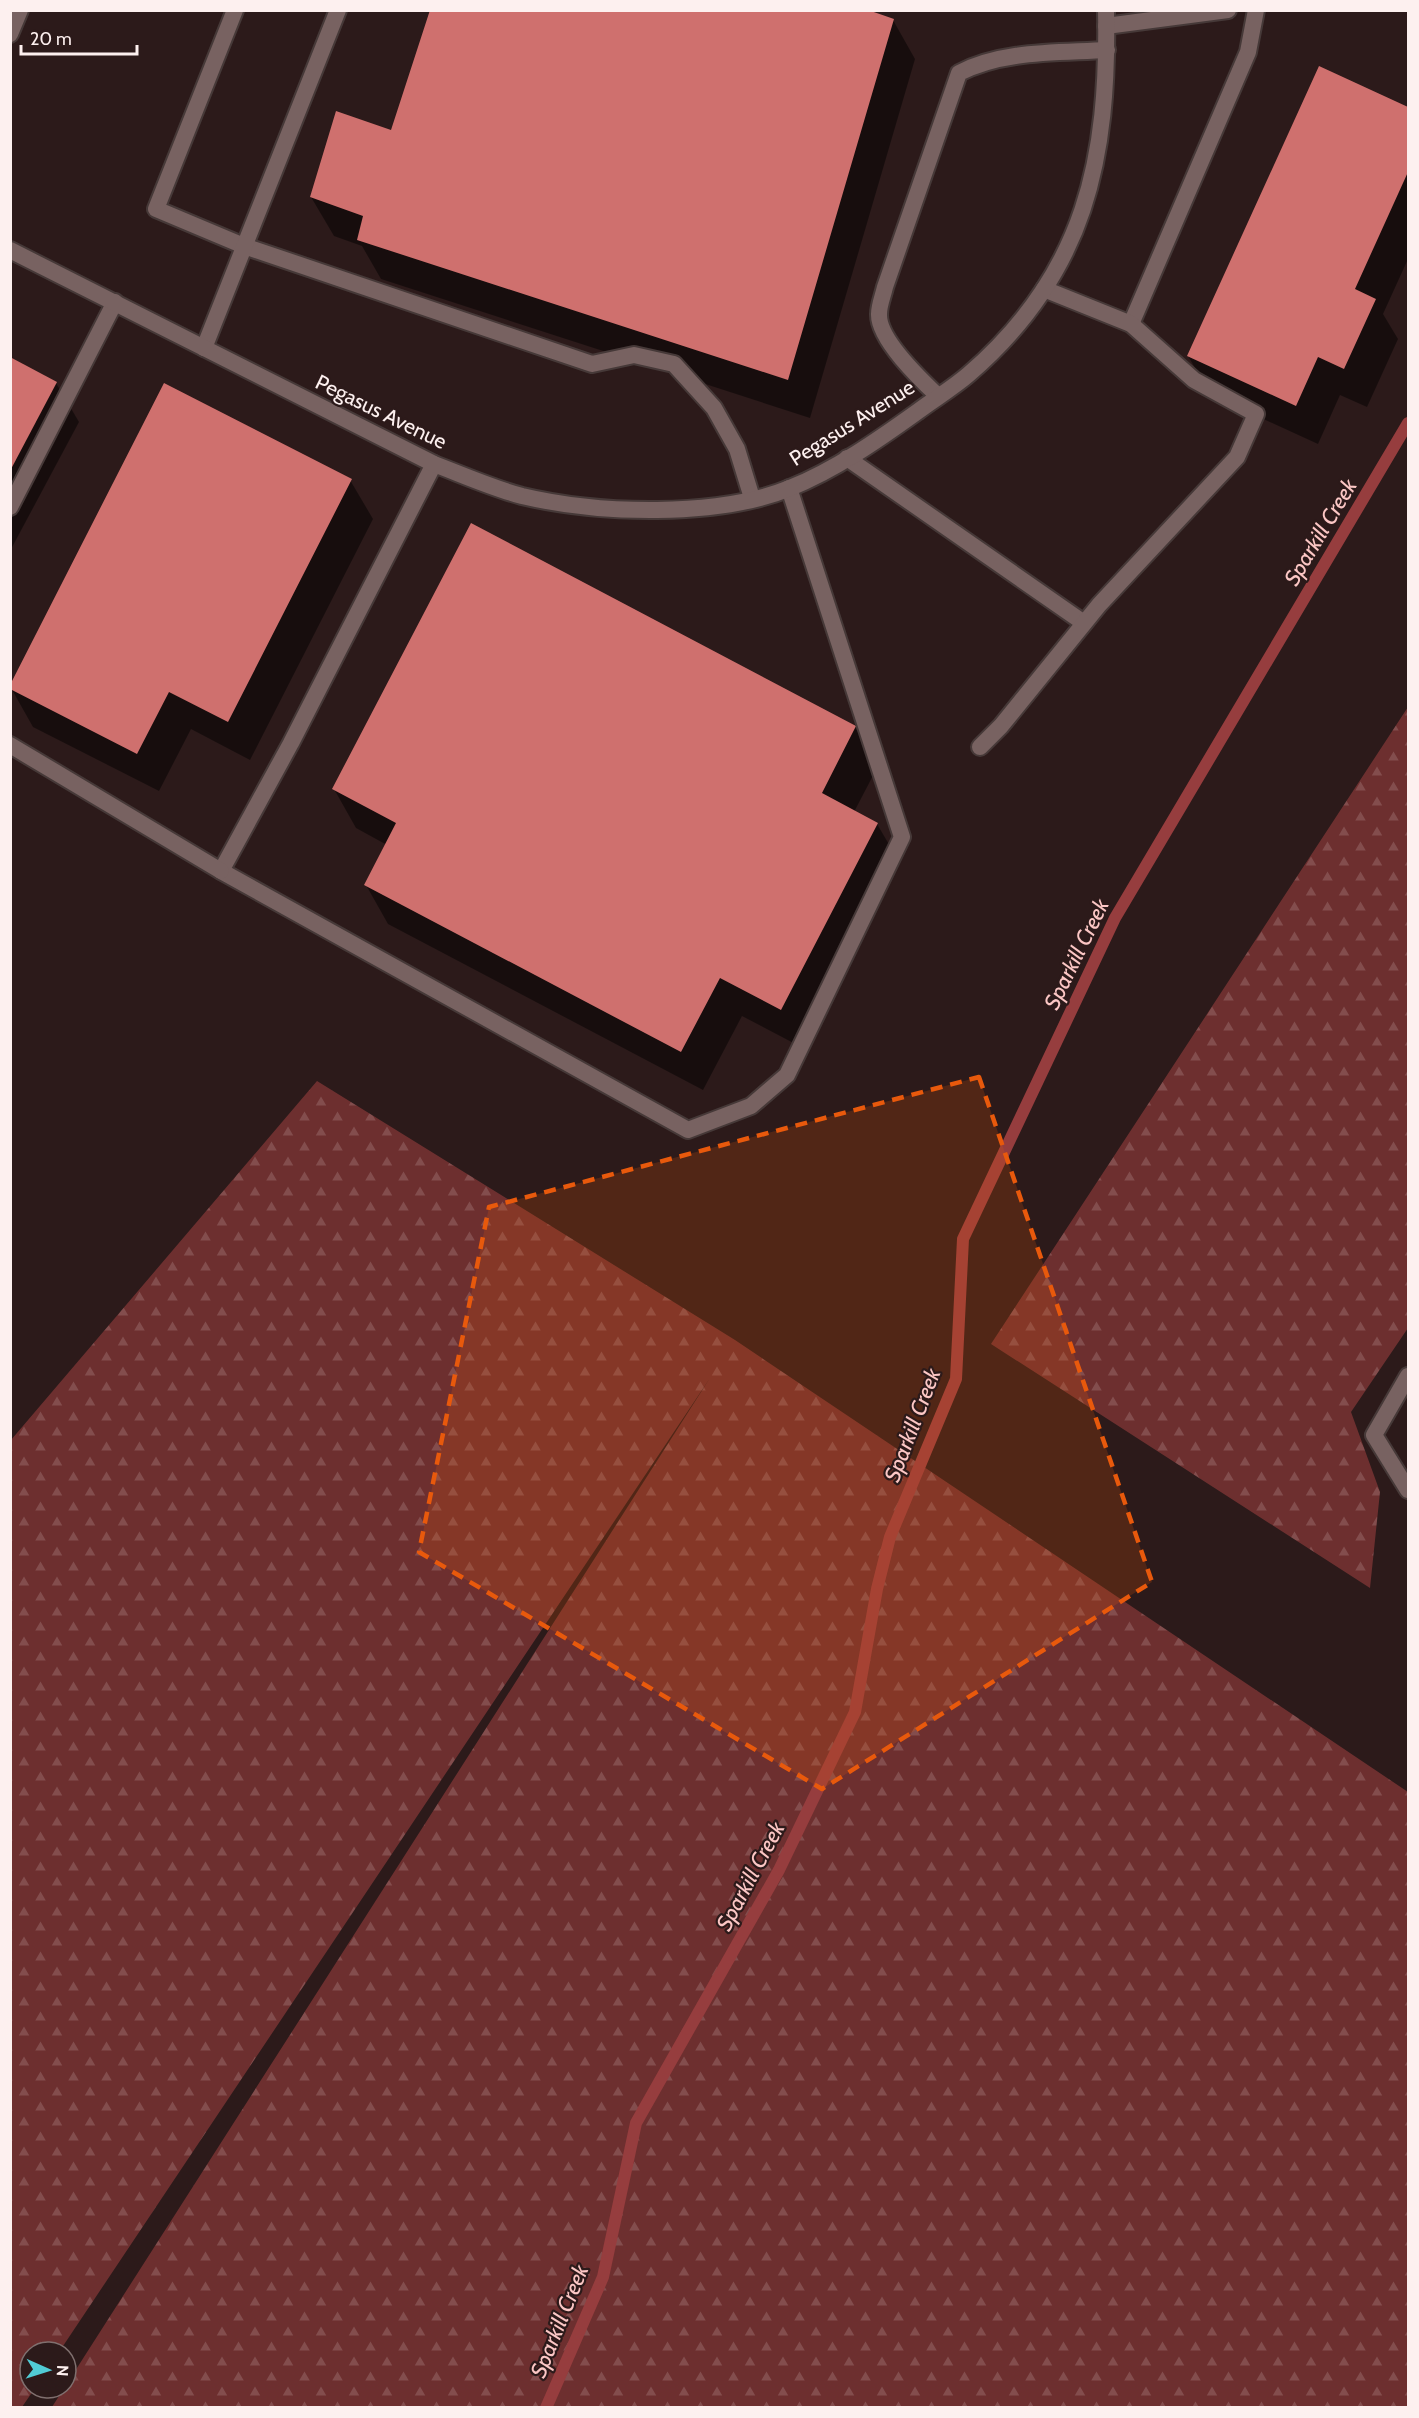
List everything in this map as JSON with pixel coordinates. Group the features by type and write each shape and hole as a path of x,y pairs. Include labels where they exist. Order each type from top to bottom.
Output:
{"street":[{"path":"10,34 20,10"},
{"path":"235,10 156,209 244,246 592,364 634,355 674,364 714,408 737,449 752,498"},
{"path":"204,348 338,10"},
{"path":"1106,18 1228,10"},
{"path":"1131,324 1248,52 1256,10"},
{"name":"Pegasus Avenue","path":"10,250 434,464 522,495 586,506 651,510 725,505 789,488 848,458 968,375 1019,324 1057,272 1085,209 1099,142 1107,79 1106,18"},
{"path":"938,396 903,360 889,340 879,317 885,287 959,73 977,63 1016,56 1107,50"},
{"path":"980,747 1001,726 1084,624 1237,457 1256,414 1194,380 1131,324 1044,289"},
{"path":"10,507 115,302"},
{"path":"848,458 1084,624"},
{"path":"221,871 291,743 434,464"},
{"path":"10,746 221,871 688,1130 751,1106 787,1075 902,837 789,488"},
{"path":"1408,1376 1374,1435 1408,1490"}],"highlighted area":[{"path":"979,1077 1152,1582 822,1789 419,1552 489,1207"}],"green space":[{"path":"1408,707 1408,1328 1351,1412 1380,1492 1370,1588 991,1344"},
{"path":"317,1081 735,1340 1408,1792 1408,2407 52,2407 56,2400 78,2400 78,2366 710,1378 67,2340 18,2340 18,2400 27,2400 22,2407 11,2407 11,1440"}],"building":[{"path":"430,10 868,10 894,19 788,380 357,240 363,216 310,197 336,111 391,130"},
{"path":"1319,66 1408,107 1408,172 1355,289 1376,299 1344,369 1318,357 1296,406 1187,356"},
{"path":"10,357 57,382 10,471"},
{"path":"164,383 352,479 228,722 169,692 137,754 10,689 10,685"},
{"path":"471,523 856,726 822,793 878,823 781,1010 720,978 681,1052 364,885 396,823 332,789"}],"waterway":[{"name":"Sparkill Creek","path":"546,2408 603,2277 636,2123 779,1870 855,1712 877,1589 890,1537 956,1379 963,1239 1115,918 1408,423"}]}
